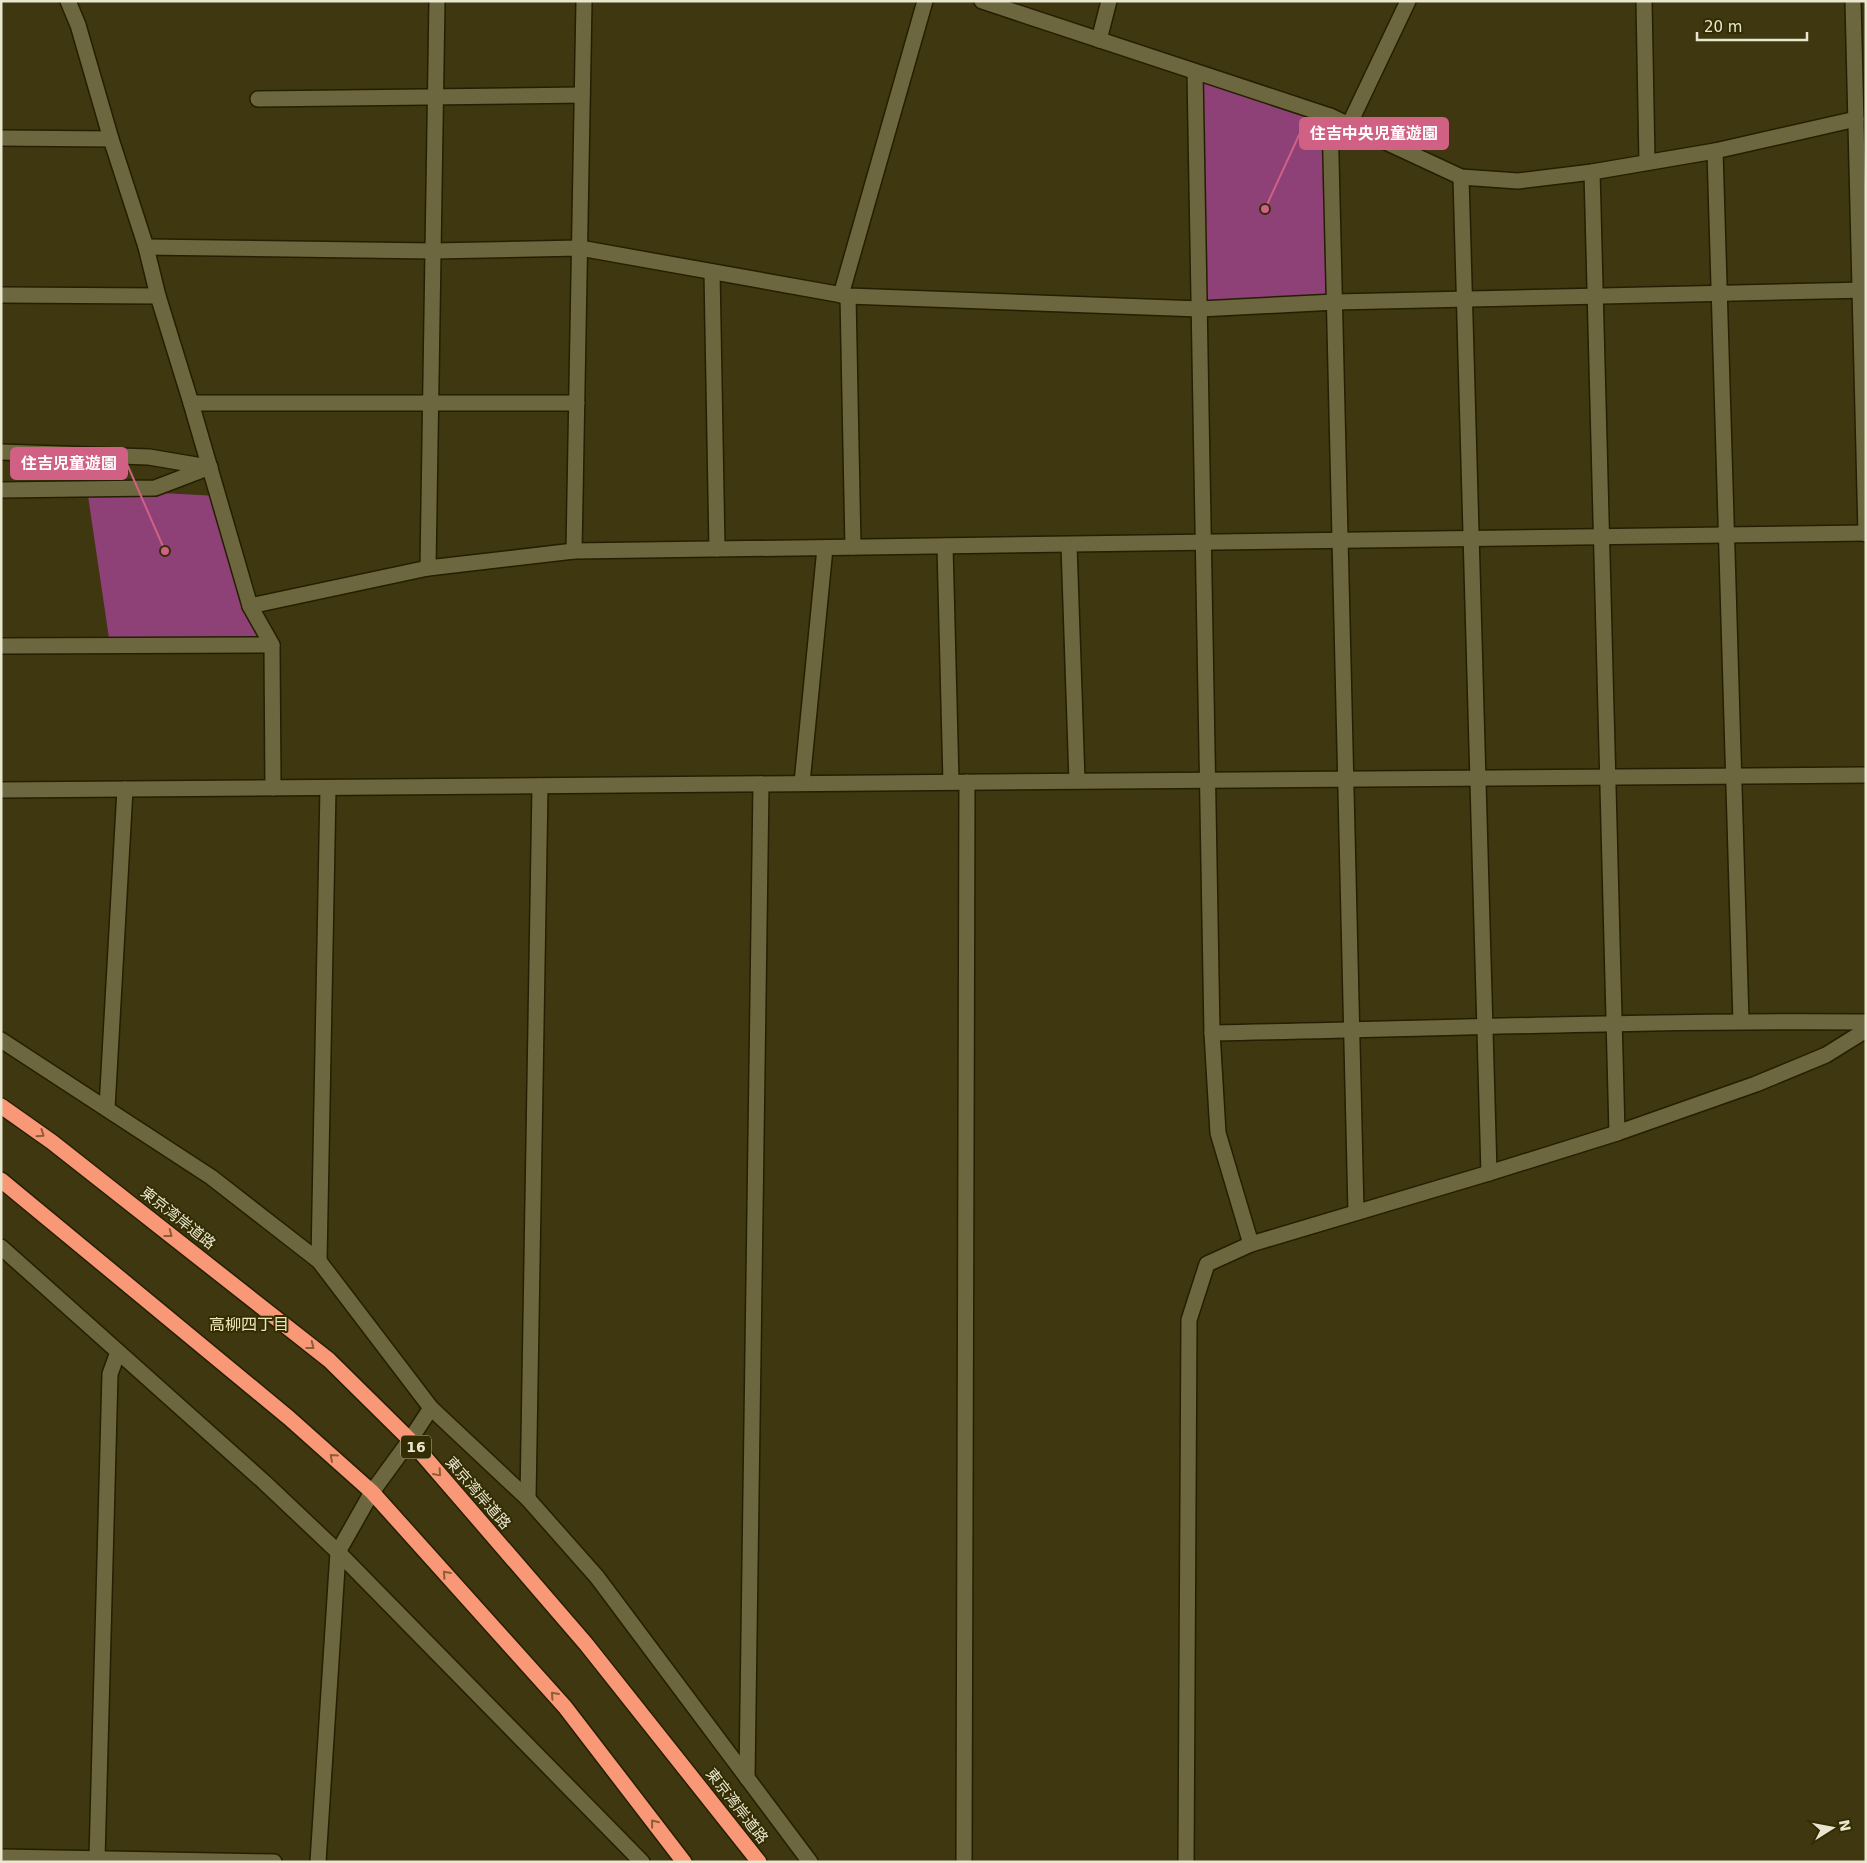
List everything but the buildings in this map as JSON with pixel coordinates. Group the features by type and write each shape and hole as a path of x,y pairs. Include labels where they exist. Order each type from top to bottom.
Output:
{"highway":[{"name":"東京湾岸道路","path":"1,1106 52,1142 329,1360 410,1440 586,1644 759,1862"},
{"path":"1,1180 289,1418 372,1492 565,1706 684,1862"}],"street":[{"path":"68,1 78,25 110,139 146,247 158,296 250,606 272,645 273,788"},
{"path":"428,568 437,1"},
{"path":"574,551 584,1"},
{"path":"853,547 844,295 925,1"},
{"path":"982,1 1330,116 1461,177 1518,182 1592,172 1714,151 1856,119"},
{"path":"1099,40 1109,1"},
{"path":"1349,124 1408,1"},
{"path":"1644,1 1647,162"},
{"path":"250,606 428,568 574,551 1866,534 1861,149 1856,119 1853,1"},
{"path":"1195,72 1212,1033 1218,1133 1250,1244"},
{"path":"258,99 582,95"},
{"path":"1330,116 1356,1212"},
{"path":"1,138 110,139"},
{"path":"1714,151 1741,1021"},
{"path":"1592,172 1617,1133"},
{"path":"1461,177 1489,1173"},
{"path":"146,247 433,252 580,248 844,295 1200,309 1335,302 1863,290"},
{"path":"712,272 717,549"},
{"path":"1,295 158,296"},
{"path":"191,403 577,404"},
{"path":"1,452 149,457 210,467"},
{"path":"1,490 155,488 210,467"},
{"path":"1069,545 1077,781"},
{"path":"945,546 951,782"},
{"path":"802,783 825,548"},
{"path":"1,646 272,645"},
{"path":"1,790 1866,775"},
{"path":"964,1862 967,782"},
{"path":"747,1778 761,784"},
{"path":"528,1499 540,786"},
{"path":"319,1261 328,788"},
{"path":"107,1108 125,789"},
{"path":"1212,1033 1614,1023 1866,1022"},
{"path":"1186,1862 1189,1320 1207,1264 1250,1244 1617,1133 1756,1084 1826,1055 1866,1030"},
{"path":"1,1040 211,1177 319,1261 431,1408 528,1499 597,1578 810,1862"},
{"path":"1,1247 256,1475 338,1552 642,1862"},
{"path":"97,1859 110,1374 118,1352"},
{"path":"318,1862 338,1552 372,1492 431,1408"},
{"path":"1,1857 274,1862"}],"shaded area":[{"path":"1195,72 1330,116 1335,302 1200,309"},
{"path":"87,489 218,496 272,645 110,645"}],"place":[{"name":"住吉中央児童遊園","path":"1265,209"},
{"name":"住吉児童遊園","path":"165,551"}],"district":[{"name":"高柳四丁目","path":"249,1324"}]}
